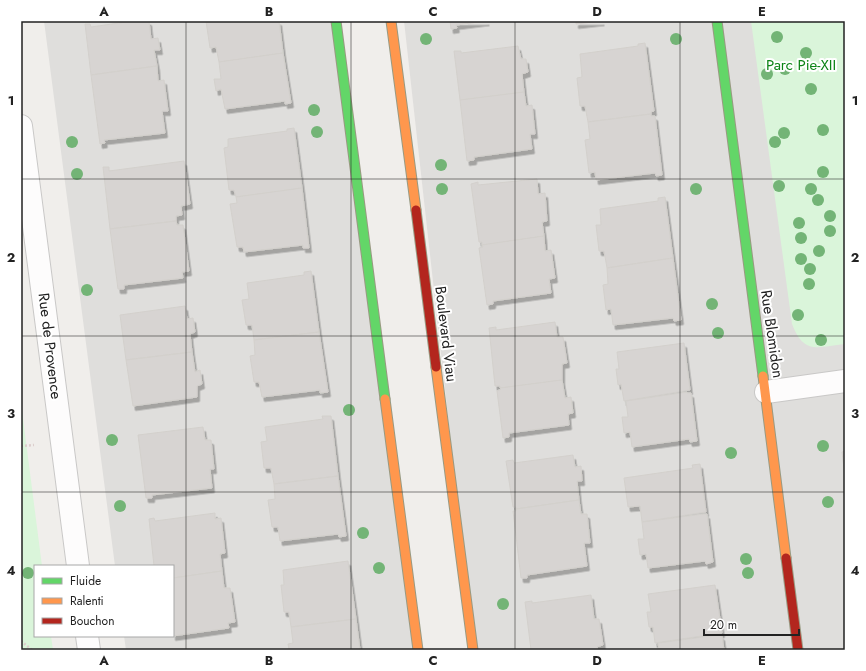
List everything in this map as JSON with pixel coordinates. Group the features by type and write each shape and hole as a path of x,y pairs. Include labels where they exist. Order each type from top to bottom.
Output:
{"main road":[{"path":"336,21 418,650"},
{"name":"Boulevard Viau","path":"391,21 474,650"},
{"name":"Rue Blomidon","path":"716,21 766,392 798,650"}],"street":[{"name":"Rue de Provence","path":"21,126 78,565"},
{"path":"766,392 845,381"},
{"path":"87,637 89,650"}],"path":[{"path":"21,641 32,650"}],"shaded area":[{"path":"44,21 336,21 418,650 126,650 124,637 174,637 174,565 115,565"},
{"path":"404,21 845,21 845,650 474,650"}],"green space":[{"name":"Parc Pie-XII","path":"751,21 845,21 845,344 812,347 801,341 792,324"},
{"path":"21,403 42,565 34,565 34,637 51,637 53,650 21,650"}],"building":[{"path":"132,21 149,21 151,39 158,38 160,50 154,50 157,66 91,75 85,24 90,24 91,27"},
{"path":"206,21 279,21 283,53 219,62 216,47 210,48"},
{"path":"450,21 487,21 456,25 457,28 451,29"},
{"path":"576,21 602,21 576,24"},
{"path":"645,43 654,111 651,112 651,114 588,122 585,106 580,106 577,78 582,77 580,54 638,46 638,44"},
{"path":"518,46 521,59 526,59 528,72 522,74 524,92 460,100 454,51 461,51 461,53"},
{"path":"283,53 291,103 285,104 285,101 225,109 221,89 216,91 214,79 221,79 219,62"},
{"path":"157,66 158,81 164,80 168,111 162,111 165,133 104,140 105,143 100,144 91,75"},
{"path":"524,92 526,106 532,105 535,134 530,134 532,149 474,157 474,160 467,161 460,100"},
{"path":"651,114 651,116 655,116 662,175 656,176 655,173 596,180 595,172 589,173 585,140 590,139 588,122"},
{"path":"294,128 302,188 236,197 234,190 229,190 224,148 228,147 228,139 287,131 287,129"},
{"path":"184,161 190,204 181,206 182,215 176,216 176,221 110,229 103,167 109,167 109,171"},
{"path":"537,179 538,194 545,193 547,221 542,222 544,236 482,245 482,242 479,242 471,184 478,182 478,185"},
{"path":"302,188 309,248 303,248 303,245 244,252 243,247 237,247 230,204 237,203 236,197"},
{"path":"665,197 673,258 607,268 604,251 599,251 596,225 601,225 600,209 658,201 658,198"},
{"path":"176,221 177,225 183,225 189,271 182,272 183,278 124,285 124,289 118,289 110,229"},
{"path":"544,236 545,251 551,250 555,278 549,279 551,293 493,301 493,304 487,305 479,248 483,247 482,245"},
{"path":"673,258 681,320 674,321 673,318 613,325 611,309 606,310 603,285 608,284 607,268"},
{"path":"311,271 319,332 254,340 252,325 246,325 242,300 249,299 247,283 304,275 304,272"},
{"path":"185,306 187,319 193,318 195,332 190,334 192,352 126,360 120,315"},
{"path":"555,322 557,337 563,337 567,363 562,364 562,380 500,388 500,386 495,386 489,328 496,327 496,330"},
{"path":"319,332 328,392 320,393 320,390 262,397 259,382 254,382 250,356 255,355 254,340"},
{"path":"684,343 690,390 624,401 621,384 618,385 616,369 619,369 617,352"},
{"path":"192,352 195,372 200,370 202,384 197,386 197,397 133,406 126,360"},
{"path":"562,380 565,398 571,397 573,413 568,414 569,425 509,433 509,437 503,438 497,391 501,389 500,388"},
{"path":"687,392 691,393 697,441 690,442 689,439 632,447 630,432 624,433 622,417 628,417 626,401"},
{"path":"322,416 331,416 338,476 274,484 271,468 264,468 261,442 267,441 265,427 323,419"},
{"path":"203,427 205,440 211,440 214,469 210,469 212,488 152,495 152,498 146,498 138,435"},
{"path":"845,451 845,478 842,452"},
{"path":"573,455 575,467 581,466 582,481 577,481 579,500 516,509 516,507 513,507 506,461 513,460 514,463"},
{"path":"700,464 706,512 642,522 640,506 628,507 624,478 693,468 692,465"},
{"path":"338,476 346,536 339,537 338,534 280,541 278,527 272,527 268,500 275,499 274,484"},
{"path":"579,500 581,514 587,514 590,543 584,543 587,566 527,575 527,578 521,578 513,511 516,511 516,509"},
{"path":"215,513 215,519 221,518 225,553 220,554 222,571 174,578 174,565 154,565 149,519 154,518 155,521"},
{"path":"707,514 713,562 706,564 705,561 648,568 646,554 640,555 638,539 644,539 642,522"},
{"path":"348,561 356,619 291,627 289,612 284,612 281,585 284,585 283,570"},
{"path":"222,571 224,588 230,588 235,622 228,623 229,628 174,636 174,578"},
{"path":"715,585 722,633 655,643 653,627 649,627 647,612 651,612 648,594"},
{"path":"591,595 594,619 599,619 603,645 597,647 598,650 531,650 525,602 532,601 532,603"},
{"path":"356,619 360,650 289,650 288,644 293,643 291,627"},
{"path":"718,635 722,636 724,650 659,650 658,643"}],"traffic: fast":[{"path":"336,21 385,399"},
{"path":"717,21 763,376"}],"traffic: slow":[{"path":"391,21 416,210"},
{"path":"436,367 473,650"},
{"path":"763,376 786,558"},
{"path":"385,399 418,650"}],"traffic: jam":[{"path":"416,210 436,367"},
{"path":"786,558 798,650"}]}
